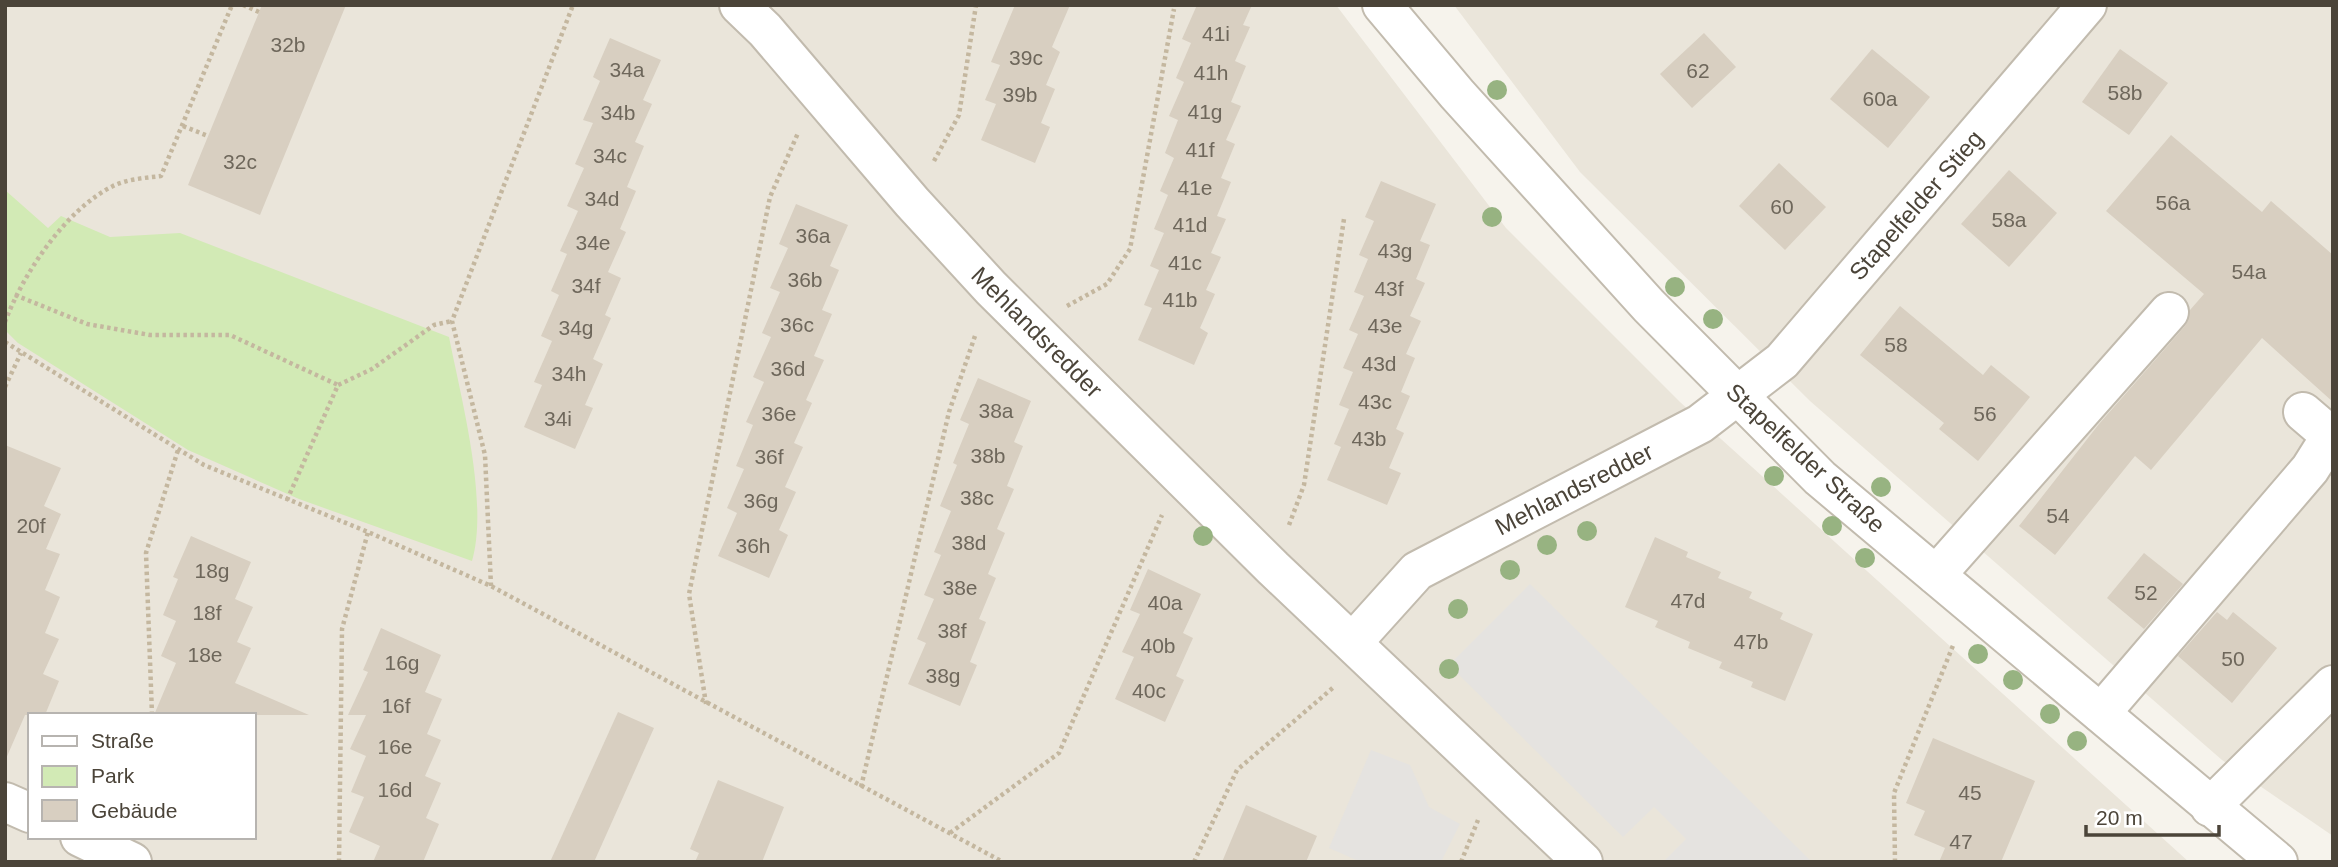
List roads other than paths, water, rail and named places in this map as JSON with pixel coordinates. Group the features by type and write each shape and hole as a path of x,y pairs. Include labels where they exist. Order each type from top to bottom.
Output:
{"street":[{"name":"Mehlandsredder","path":"739,5 991,288 1273,568 1584,862"},
{"name":"Stapelfelder Straße","path":"1382,5 1457,94 1649,306 1820,478 2278,862"},
{"name":"Stapelfelder Stieg","path":"1738,397 1782,361 2087,5"},
{"path":"1936,575 2169,312"},
{"name":"Mehlandsredder","path":"1353,642 1417,571 1700,424 1738,397"},
{"path":"2101,713 2310,468 2327,442 2324,430 2303,412"},
{"path":"2210,807 2333,685"},
{"path":"5,802 28,812"},
{"path":"84,839 132,862"}]}
